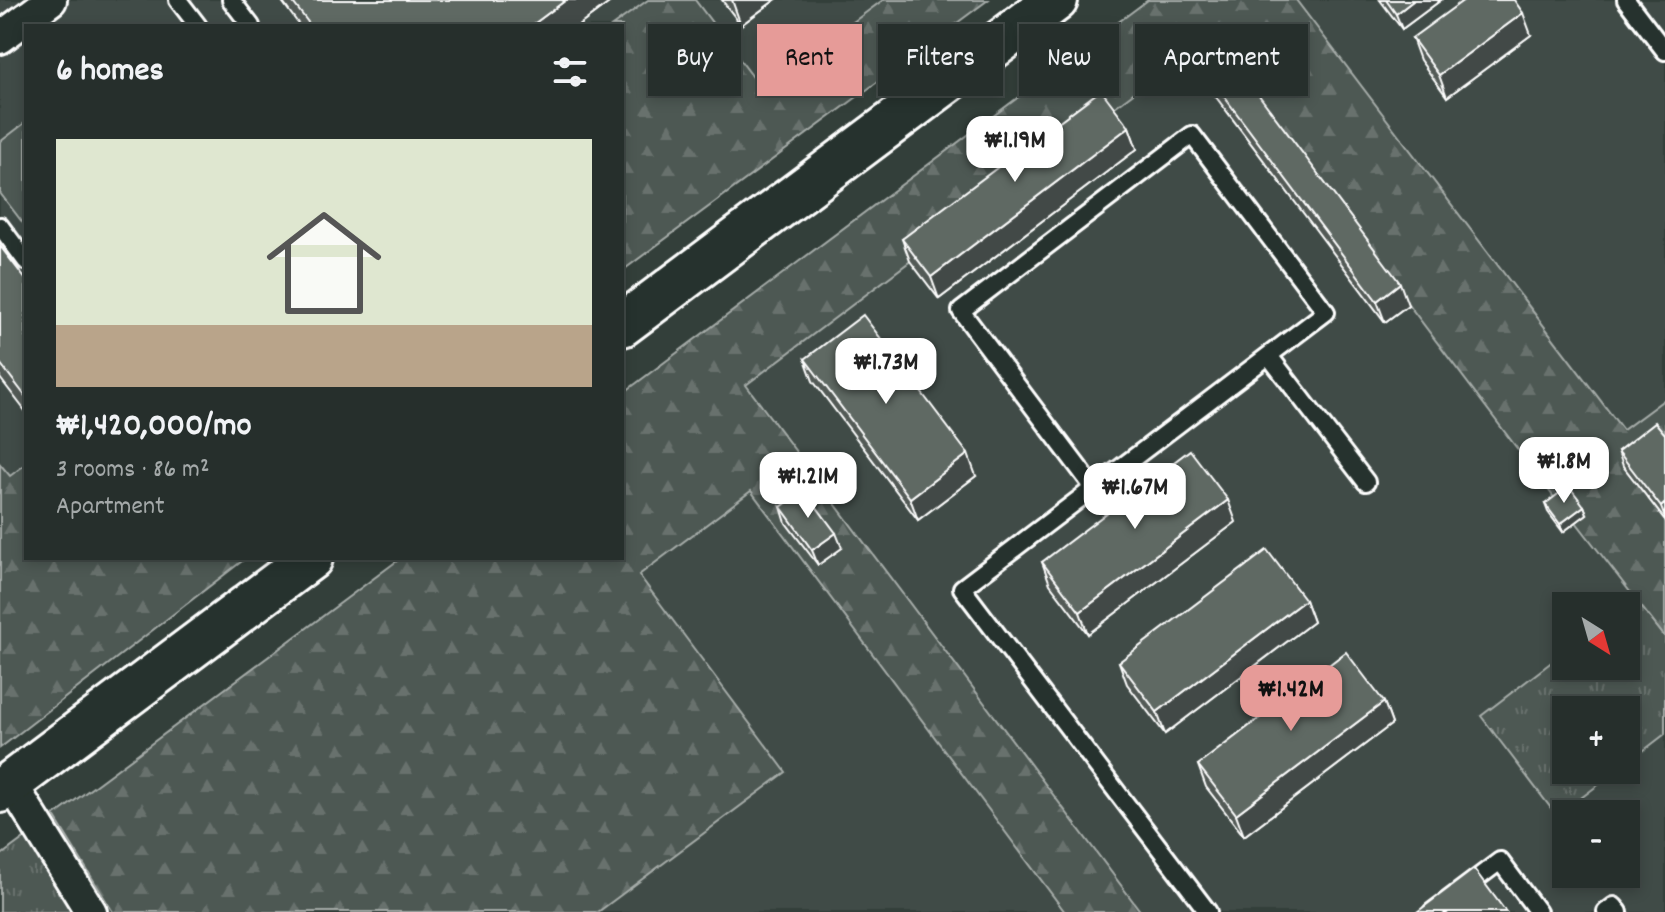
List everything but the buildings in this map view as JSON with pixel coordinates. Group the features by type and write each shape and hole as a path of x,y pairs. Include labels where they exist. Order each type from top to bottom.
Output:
{"street":[{"path":"0,38 51,0"},
{"path":"624,324 1056,0"},
{"path":"91,912 6,787 308,560"}],"lane":[{"path":"178,0 196,24"},
{"path":"231,0 249,24"},
{"path":"1626,0 1665,51"},
{"path":"1094,488 961,311 1192,135 1326,312 1269,356 962,588 1208,912"},
{"path":"0,226 24,258"},
{"path":"1269,356 1366,482"},
{"path":"1432,912 1500,861 1538,912"},
{"path":"1606,912 1614,906 1619,912"}],"shaded area":[{"path":"0,0 988,0 956,24 878,24 878,81 862,93 862,24 757,24 757,96 858,96 624,270 624,24 24,24 24,560 243,560 0,748"},
{"path":"1148,0 1665,0 1665,912 0,912 0,856 398,560 624,560 624,393 1020,96 1119,96 1119,24 1116,24"}],"green space":[{"path":"648,0 695,0 713,24 648,24 648,96 741,96 741,61 757,82 757,96 858,96 624,270 624,24 615,24"},
{"path":"883,0 988,0 956,24 878,24 878,81 862,93 862,24 850,24"},
{"path":"1148,0 1296,0 1623,430 1665,399 1665,434 1623,466 1665,520 1665,637 1640,605 1640,592 1630,592 1576,522 1587,514 1559,504 1251,96 1308,96 1308,24 1135,24 1135,92 746,385 1141,912 1065,912 751,491 639,575 786,772 598,912 113,912 54,816 398,560 624,560 624,393 1020,96 1119,96 1119,24 1116,24"},
{"path":"24,124 24,224 0,193 0,142"},
{"path":"0,464 10,476 24,466 24,560 243,560 0,748"},
{"path":"1640,605 1665,637 1665,734 1640,753 1640,696 1552,696 1552,784 1599,784 1578,800 1552,800 1552,809 1481,716 1552,662 1552,680 1640,680"},
{"path":"31,833 80,912 0,912 0,856"}]}
